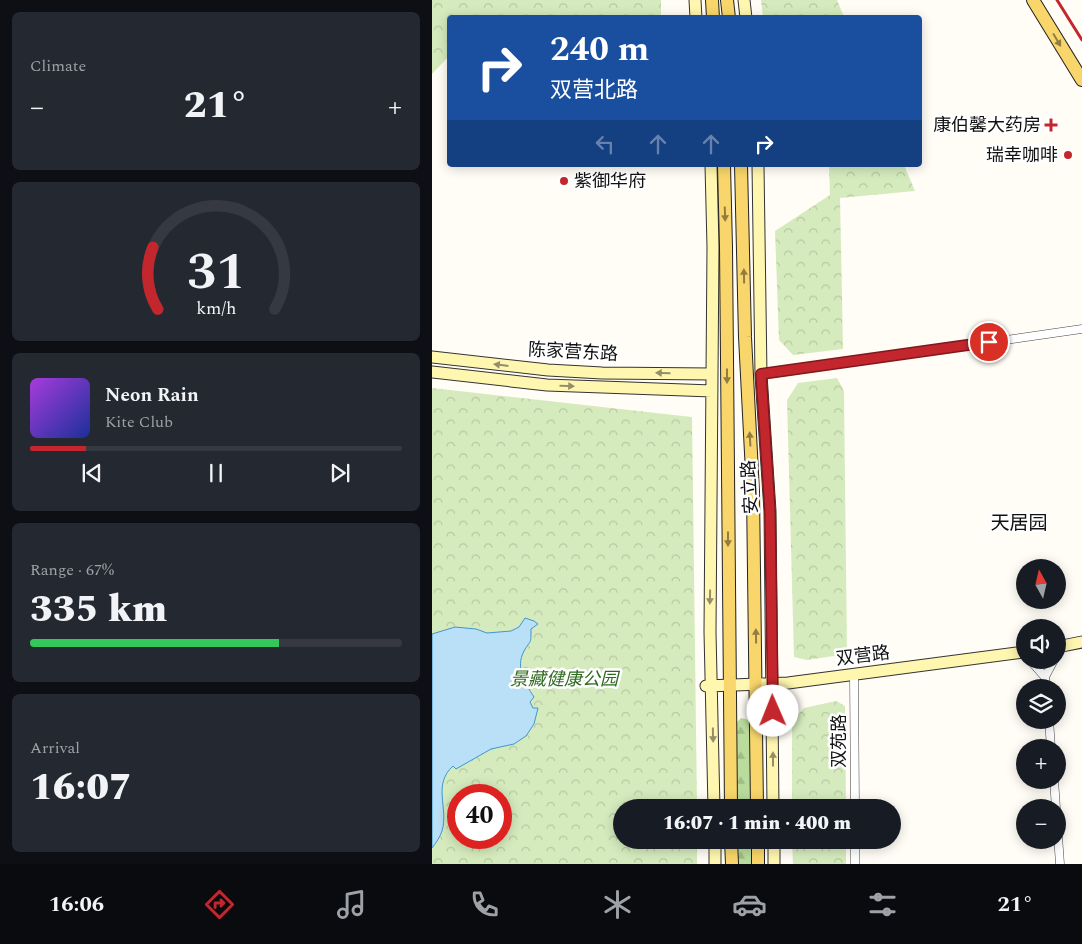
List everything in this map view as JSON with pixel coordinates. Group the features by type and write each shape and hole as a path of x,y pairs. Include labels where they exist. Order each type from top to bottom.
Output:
{"main road":[{"path":"712,0 713,15"},
{"path":"727,0 729,15"},
{"path":"1033,0 1082,80"},
{"name":"安立路","path":"724,167 731,799"},
{"name":"安立路","path":"741,167 745,336 753,492 758,799"},
{"path":"731,849 732,864"},
{"path":"758,849 758,864"}],"street":[{"path":"694,0 696,15"},
{"path":"744,0 746,15"},
{"path":"711,167 714,247 709,686 714,799"},
{"name":"安立路","path":"758,167 761,374 770,511 773,799"},
{"path":"761,374 1082,329"},
{"name":"陈家营东路","path":"432,357 548,370 602,373 712,374"},
{"name":"陈家营东路","path":"432,372 547,385 712,391"},
{"path":"1066,647 1082,642"},
{"name":"双营路","path":"709,686 772,684 1016,656"},
{"path":"1038,669 1045,677 1049,669"},
{"name":"双苑路","path":"854,675 855,799"},
{"path":"714,849 715,864"},
{"path":"774,849 774,864"},
{"path":"855,849 855,864"},
{"path":"1059,849 1060,864"}],"green space":[{"path":"432,0 661,0 661,15 447,15 447,58 432,74"},
{"path":"761,0 837,0 843,15 763,15"},
{"path":"829,167 905,167 915,191 840,198 843,349 793,355 779,340 775,231 830,195"},
{"path":"837,378 844,391 847,654 807,660 794,657 787,400 798,383"},
{"name":"景藏健康公园","path":"432,388 692,417 697,799 613,799 613,849 697,849 697,864 432,864"},
{"path":"836,701 845,706 846,799 792,799 792,721 804,708"},
{"path":"741,718 750,722 752,799 737,799 736,723"},
{"path":"737,849 752,849 752,864 737,864"},
{"path":"792,849 846,849 846,864 793,864"}],"water":[{"path":"525,618 538,624 531,629 530,641 521,657 522,675 534,697 530,702 533,708 538,708 534,724 526,736 514,744 491,749 456,769 453,766 447,773 442,789 444,822 438,840 432,848 432,634 455,627 476,629 487,633 511,631 519,627"}],"railway":[{"path":"1057,0 1082,40"}],"place":[{"name":"康伯馨大药房","path":"1051,125"},
{"name":"瑞幸咖啡","path":"1068,155"},
{"name":"紫御华府","path":"564,181"}],"district":[{"name":"天居园","path":"1019,523"}],"route":[{"path":"773,711 770,511 761,374 989,342"}]}
